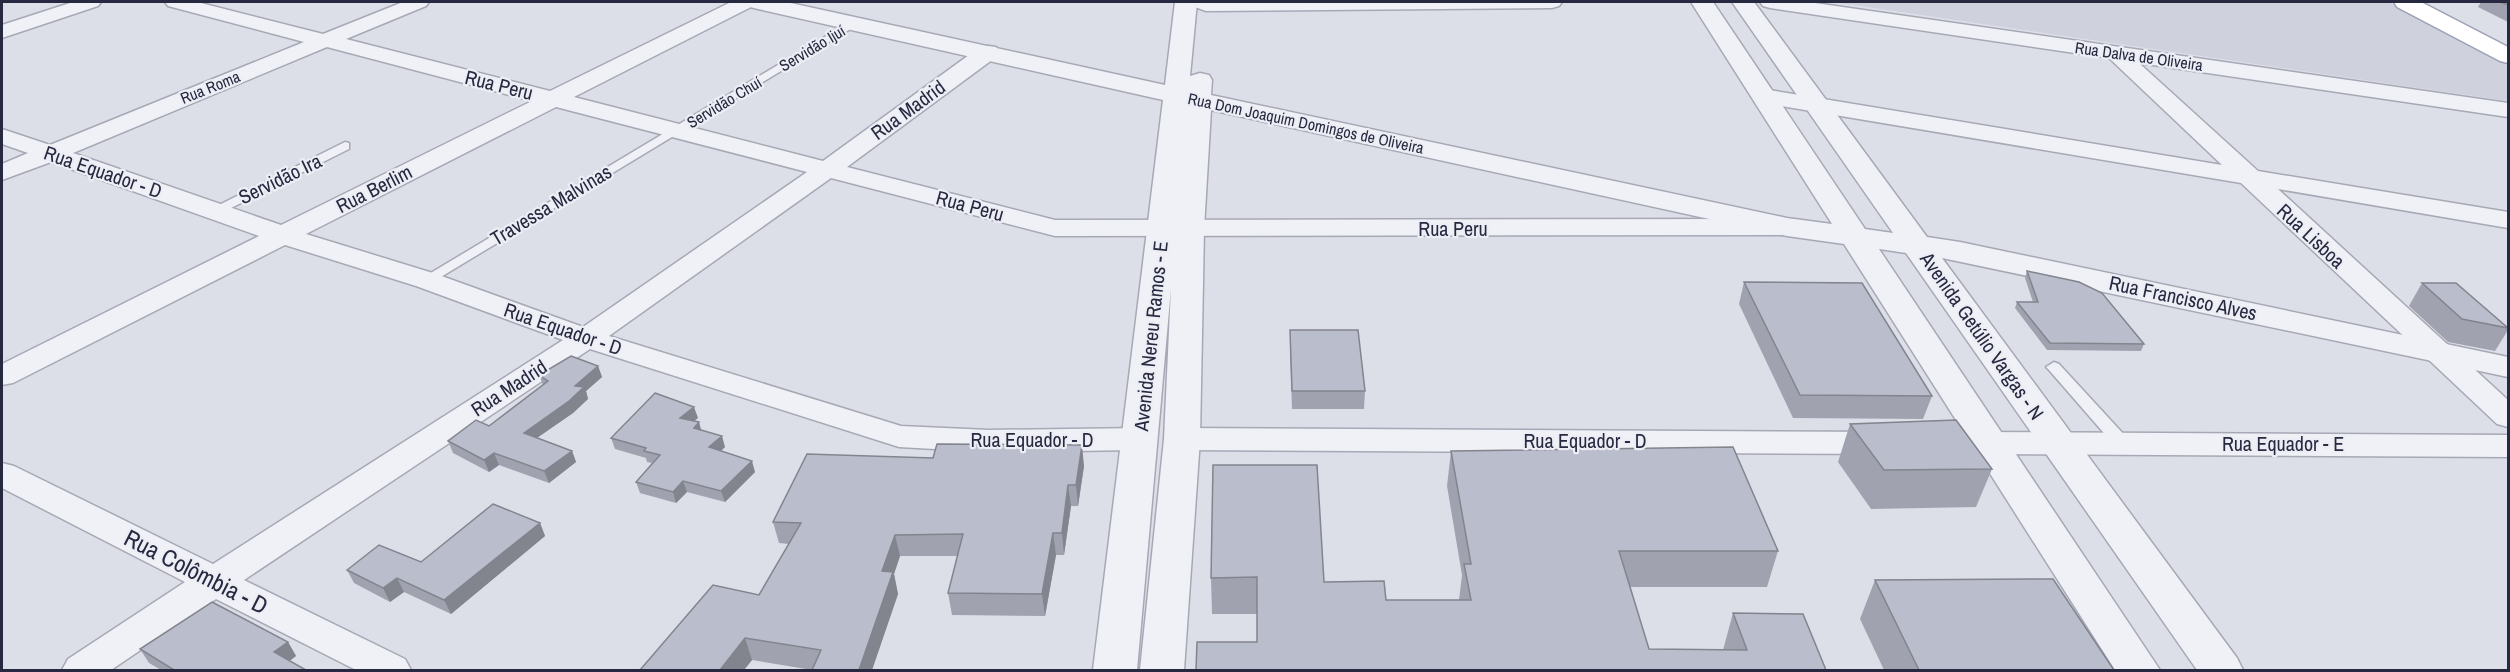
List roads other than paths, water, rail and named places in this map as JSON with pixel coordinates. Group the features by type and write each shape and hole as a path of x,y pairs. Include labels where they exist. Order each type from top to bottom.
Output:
{"main road":[{"path":"2405,2 2508,56"},
{"path":"2442,2 2508,36"}],"street":[{"path":"2,32 91,2"},
{"name":"Rua Peru","path":"175,2 829,168 1055,228 1787,227"},
{"name":"Rua Roma","path":"2,173 419,2"},
{"name":"Rua Berlim","path":"2,376 746,2"},
{"name":"Rua Dom Joaquim Domingos de Oliveira","path":"758,2 1187,98 1787,227 1856,237"},
{"path":"1199,2 1552,2"},
{"name":"Avenida Nereu Ramos - E","path":"1115,670 1140,439 1175,229 1192,42 1199,2"},
{"path":"1702,2 2138,670"},
{"name":"Avenida Getúlio Vargas - N","path":"1743,2 2221,670"},
{"name":"Rua Dalva de Oliveira","path":"1770,2 2508,110"},
{"name":"Rua Madrid","path":"82,670 213,581 586,338 829,168 988,52"},
{"name":"Rua Lisboa","path":"2115,52 2508,417"},
{"path":"1763,96 2508,220"},
{"name":"Rua Equador - D","path":"2,136 282,235 426,280 586,338 899,436 924,439 1025,441 1140,439"},
{"name":"Avenida Nereu Ramos - E","path":"1162,670 1182,439 1175,229"},
{"name":"Rua Francisco Alves","path":"1856,237 1916,244 2508,367"},
{"name":"Rua Equador - D","path":"1182,439 2058,442"},
{"name":"Rua Equador - E","path":"2058,442 2508,446"},
{"name":"Rua Colômbia - D","path":"2,474 391,670"}],"lane":[{"name":"Servidão Ijuí","path":"771,72 853,23"},
{"name":"Servidão Chuí","path":"676,131 771,72"},
{"name":"Travessa Malvinas","path":"426,280 676,131"},
{"name":"Servidão Ira","path":"214,211 345,146"},
{"path":"2054,367 2122,443"}]}
